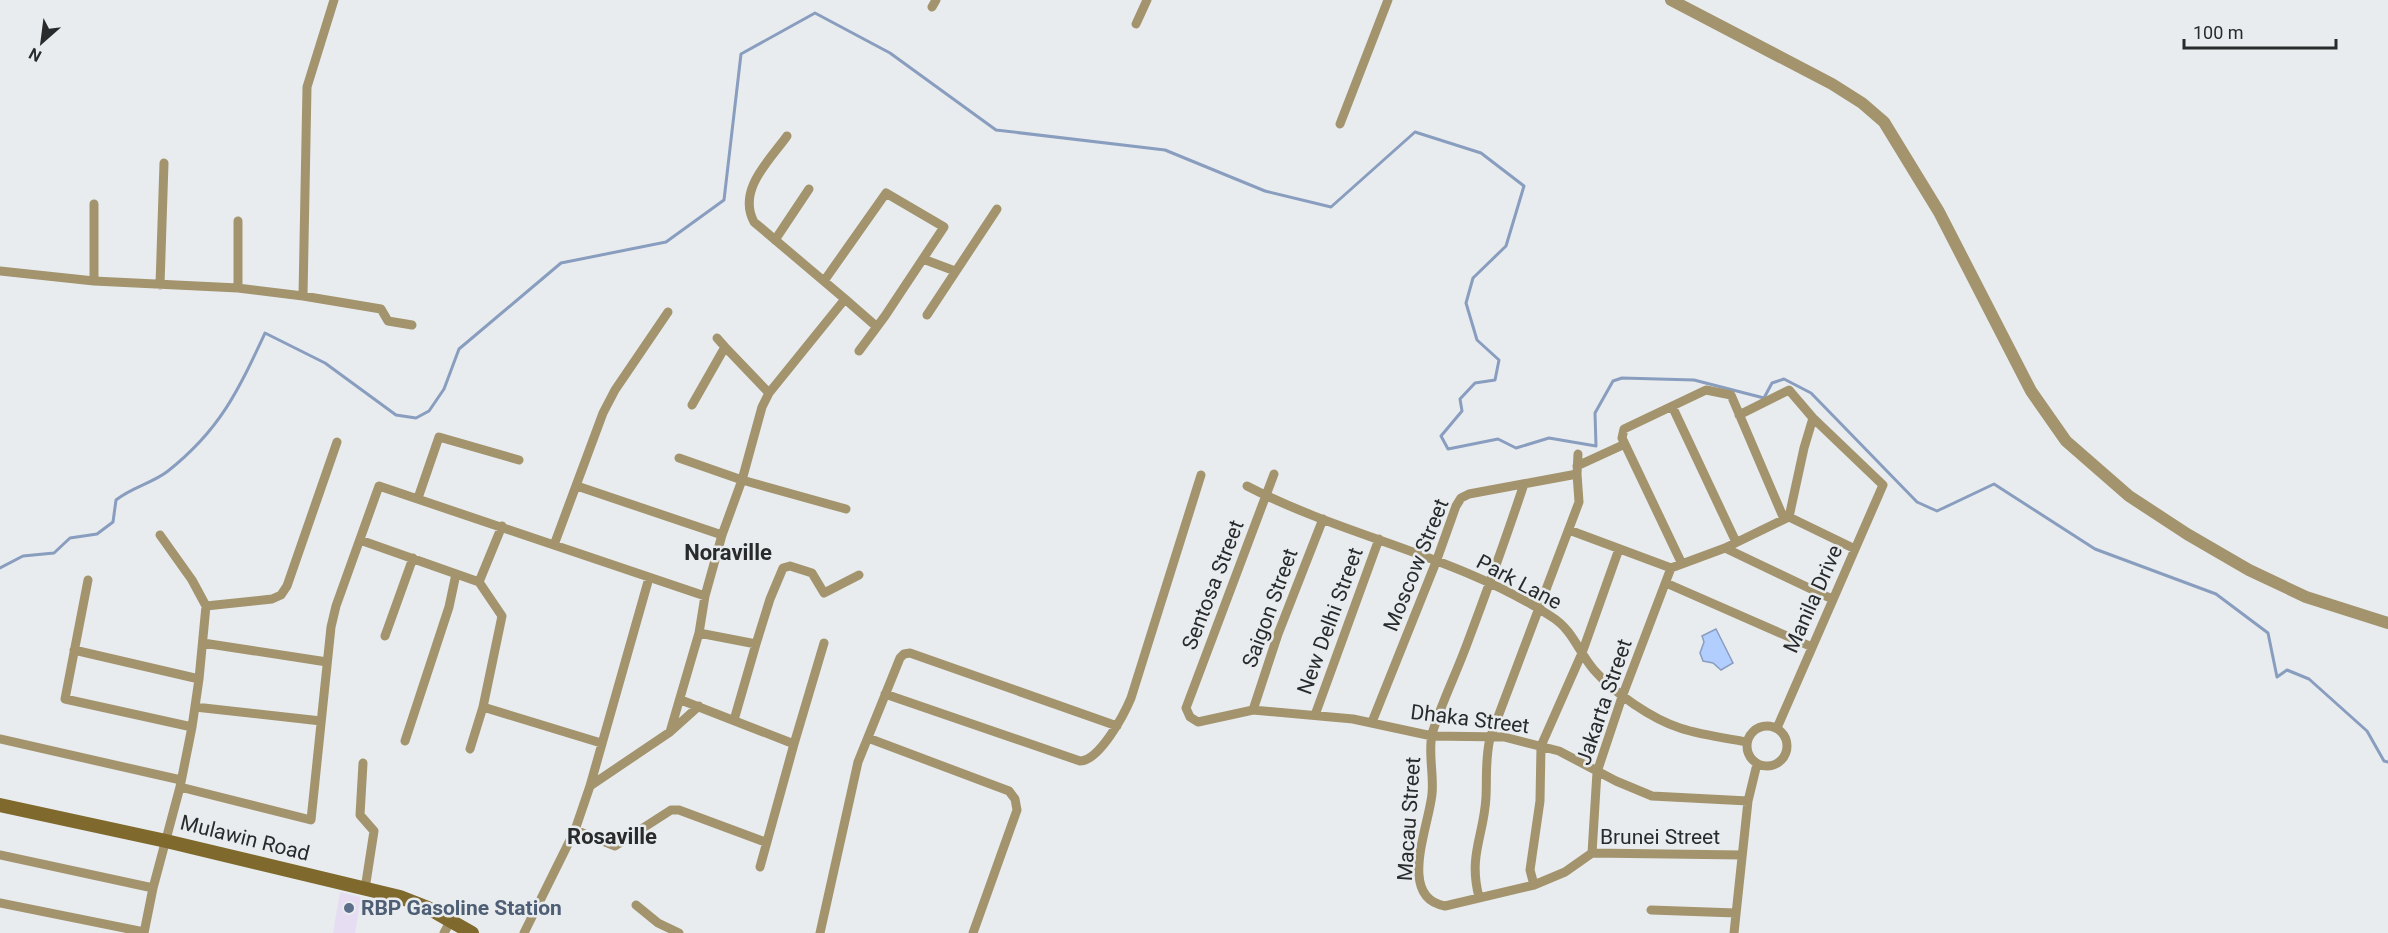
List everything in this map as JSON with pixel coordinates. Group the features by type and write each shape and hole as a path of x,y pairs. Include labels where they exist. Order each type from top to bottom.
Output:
{"main road":[{"name":"Mulawin Road","path":"0,805 166,841 400,897 428,908 470,933"}],"street":[{"path":"303,296 307,87 334,0"},
{"path":"1136,24 1147,0"},
{"path":"1340,124 1388,0"},
{"path":"1671,0 1832,84 1884,122 1939,212 2031,391 2066,441 2130,496 2187,534 2248,570 2306,597 2388,623"},
{"path":"787,136 754,181 747,199 748,212 754,222 877,327"},
{"path":"160,285 164,163"},
{"path":"775,240 809,189"},
{"path":"824,281 886,193 944,227 859,351"},
{"path":"94,204 94,281"},
{"path":"927,315 997,209"},
{"path":"238,221 238,288"},
{"path":"923,259 955,272"},
{"path":"0,271 94,281 238,288 303,296 381,309 388,321 412,325"},
{"path":"670,732 699,633 705,596 722,535 742,480 762,407 769,393 845,300"},
{"path":"554,545 603,413 615,390 668,312"},
{"path":"717,338 769,393"},
{"path":"692,405 725,347"},
{"path":"1682,564 1622,438 1624,429 1706,390 1731,395 1786,518 1855,549"},
{"path":"1569,530 1671,568 1725,548 1786,518 1814,418 1789,390 1739,416"},
{"path":"1672,406 1736,542"},
{"name":"Manila Drive","path":"1777,728 1883,485 1814,418"},
{"path":"418,498 439,437 519,460"},
{"path":"206,606 272,599 281,595 287,586 338,442"},
{"name":"Moscow Street","path":"1372,722 1461,498 1469,494 1524,484 1577,470 1625,444"},
{"path":"1479,897 1474,877 1475,854 1486,798 1485,770 1490,738 1579,502 1578,454"},
{"path":"680,458 742,480 846,510"},
{"name":"Sentosa Street","path":"1186,708 1274,474"},
{"path":"885,694 1080,761 1093,757 1117,726 1131,698 1201,475"},
{"name":"Macau Street","path":"1445,906 1433,904 1423,894 1419,880 1420,852 1432,795 1432,736 1490,584 1524,484"},
{"path":"0,739 180,784 311,820 327,662 336,606 379,486 705,596"},
{"path":"577,486 722,535"},
{"name":"Park Lane","path":"1247,486 1323,519 1490,584 1554,618 1572,635 1593,670 1622,697 1679,728 1747,742"},
{"name":"Saigon Street","path":"1253,710 1278,634 1323,519"},
{"path":"479,582 502,526"},
{"path":"0,903 144,932 192,727 206,606 192,580 159,535"},
{"name":"New Delhi Street","path":"1315,715 1379,539"},
{"path":"360,540 479,582 502,616 483,707 470,749"},
{"path":"1725,548 1832,599"},
{"path":"1534,885 1530,870 1540,801 1541,746 1582,652 1619,549"},
{"path":"386,636 413,558"},
{"path":"734,720 770,599 783,568 790,566 812,573 824,593 859,575"},
{"name":"Jakarta Street","path":"1592,853 1597,772 1622,697 1671,568"},
{"path":"405,741 449,607 456,574"},
{"path":"524,933 575,830 590,786 648,578"},
{"path":"88,580 65,699 192,727"},
{"path":"1666,583 1812,647"},
{"path":"699,633 756,645"},
{"path":"203,643 327,662"},
{"path":"760,867 765,842 786,778 824,644"},
{"path":"74,650 199,679"},
{"path":"820,933 858,762 900,658 904,654 910,653 1117,726"},
{"path":"681,700 794,744"},
{"path":"590,786 670,732 699,706"},
{"path":"195,707 321,721"},
{"path":"483,707 601,744"},
{"name":"Dhaka Street","path":"1186,708 1190,717 1198,722 1253,710 1372,722 1432,736 1504,737 1559,751 1597,772 1652,796 1748,801"},
{"path":"1764,726 1777,728 1786,737 1788,743 1785,756 1776,765 1757,764 1749,755 1747,742 1753,731 1764,726"},
{"path":"868,738 1009,791 1015,800 1017,810 973,933"},
{"path":"363,764 360,815 374,831 365,889"},
{"path":"1734,933 1748,801 1757,764"},
{"path":"575,830 615,846 671,810 679,810 765,842"},
{"name":"Brunei Street","path":"1445,906 1534,885 1565,872 1592,853 1742,855"},
{"path":"0,855 153,888"},
{"path":"636,905 658,923 679,933"},
{"path":"1651,910 1736,913"},
{"path":"444,933 451,920"}],"shaded area":[{"path":"340,892 361,897 355,933 333,933"}],"water":[{"path":"1716,629 1733,663 1721,670 1713,663 1703,661 1700,653 1704,642 1702,636"}],"waterway":[{"path":"0,568 23,556 54,553 70,538 97,534 113,522 116,500 168,471 186,456 214,425 246,373 265,333 325,363 396,415 416,418 429,411 444,389 459,349 561,263 666,242 724,200 741,54 815,13 890,53 996,130 1165,150 1265,191 1331,207 1415,132 1481,153 1524,186 1506,246 1473,278 1466,303 1477,340 1499,360 1495,380 1475,383 1460,399 1462,411 1441,436 1448,449 1498,439 1516,448 1549,438 1596,446 1595,413 1613,381 1622,378 1694,380 1764,398 1772,383 1784,379 1811,393 1917,502 1937,511 1994,484 2095,549 2216,594 2268,633 2277,677 2287,670 2309,679 2367,731 2384,761 2388,762"}],"place":[{"name":"RBP Gasoline Station","path":"349,908"}],"district":[{"name":"Noraville","path":"728,552"},
{"name":"Rosaville","path":"612,836"}]}
